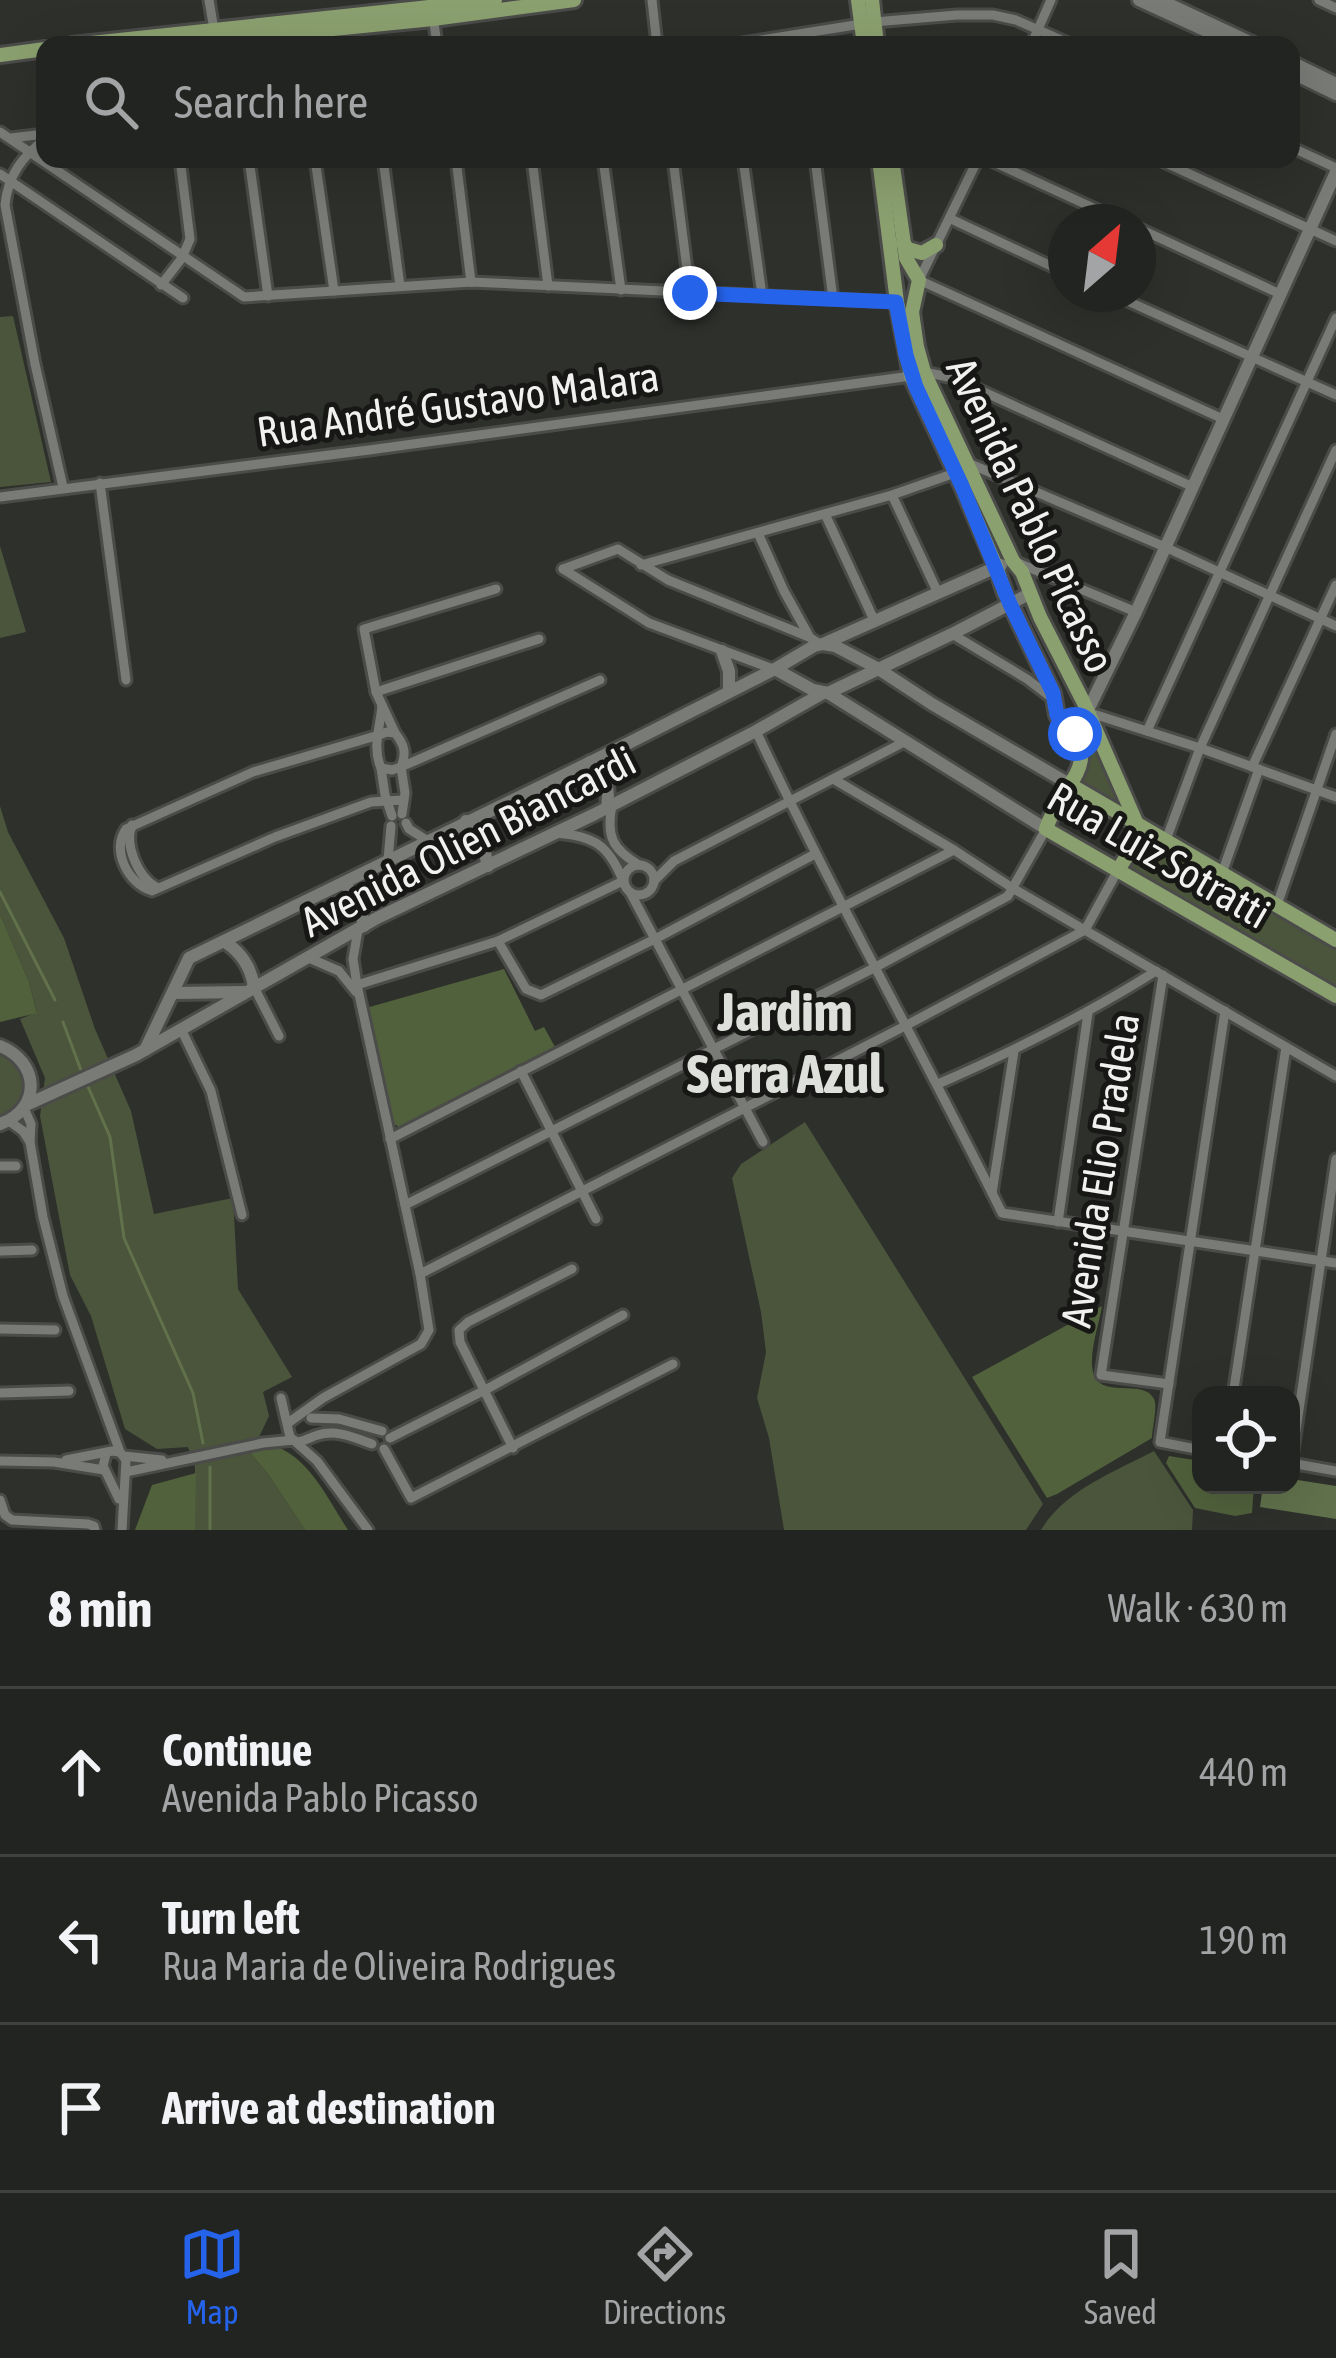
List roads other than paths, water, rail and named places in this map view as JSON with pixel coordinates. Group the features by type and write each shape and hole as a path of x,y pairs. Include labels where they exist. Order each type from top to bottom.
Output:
{"main road":[{"path":"269,36 495,0"},
{"path":"157,36 574,0"},
{"path":"858,0 873,36"},
{"path":"866,36 872,0"},
{"path":"0,60 36,51"},
{"path":"0,60 36,58"},
{"name":"Avenida Pablo Picasso","path":"879,168 896,302 918,374 960,467 1010,604 1054,697 1057,715 1068,724 1083,754 1070,784"},
{"path":"893,168 903,243 909,266 920,280"},
{"path":"903,243 922,253 936,244"},
{"path":"894,276 909,266"},
{"name":"Avenida Pablo Picasso","path":"918,374 912,312 920,280"},
{"path":"896,302 916,297"},
{"name":"Avenida Pablo Picasso","path":"960,467 1022,572 1137,824"},
{"path":"1054,697 1067,688 1075,689"},
{"path":"1068,724 1087,712"},
{"path":"1046,829 1070,784 1336,939"},
{"path":"1118,870 1136,837 1137,824"},
{"name":"Rua Luiz Sotratti","path":"1046,829 1336,996"}],"street":[{"path":"209,0 214,30"},
{"path":"652,0 656,36"},
{"path":"1035,36 1051,0"},
{"path":"1139,0 1217,36"},
{"path":"1160,0 1237,36"},
{"path":"1319,0 1336,8"},
{"path":"789,36 957,15 993,15 1053,36"},
{"path":"1300,66 1336,84"},
{"path":"1300,76 1336,94"},
{"path":"6,138 36,139"},
{"path":"6,138 36,157"},
{"path":"6,138 4,205 63,487"},
{"path":"8,175 36,146"},
{"path":"1300,152 1336,170 1087,712 1336,797"},
{"path":"53,168 244,297 471,282 896,302"},
{"path":"161,285 190,239 181,168"},
{"path":"250,168 268,296"},
{"path":"316,168 334,292"},
{"path":"384,168 400,286"},
{"path":"457,168 471,282"},
{"path":"533,168 548,286"},
{"path":"604,168 621,290"},
{"path":"674,168 690,293"},
{"path":"744,168 762,295"},
{"path":"816,168 833,299"},
{"path":"977,168 920,280 1223,419"},
{"path":"1002,168 1083,204"},
{"path":"1177,168 1336,241"},
{"path":"8,175 183,298"},
{"path":"951,219 1048,265"},
{"path":"1156,237 1280,294"},
{"path":"909,266 936,244"},
{"path":"916,297 942,291"},
{"path":"1152,312 1336,395"},
{"path":"1147,731 1336,318"},
{"path":"918,374 952,378 1193,487"},
{"name":"Rua André Gustavo Malara","path":"0,497 918,374"},
{"path":"1166,840 1200,748 1336,450"},
{"path":"641,565 892,495 960,467 1165,548 1336,626"},
{"path":"100,484 125,680"},
{"path":"892,495 938,592"},
{"path":"825,514 874,620"},
{"path":"758,533 784,591 817,642"},
{"path":"1049,574 1010,604 952,634 902,658 878,668 825,693 775,669 649,623 563,568 618,549 668,580 878,668 1070,784"},
{"path":"668,580 685,554"},
{"path":"150,1047 189,958 775,669 817,642 1013,560 1136,612"},
{"path":"1222,873 1256,768 1336,585"},
{"path":"388,860 399,824 401,767 406,754 376,692 364,629 496,589"},
{"path":"764,618 780,611 784,591"},
{"path":"952,634 1054,697"},
{"path":"376,692 539,639"},
{"path":"840,650 848,660 843,684"},
{"path":"722,651 729,692"},
{"path":"805,653 800,662 805,684"},
{"path":"902,658 903,686"},
{"path":"1075,689 1095,687 1105,676"},
{"path":"381,768 392,770 425,758 600,680"},
{"name":"Avenida Olien Biancardi","path":"5,1122 25,1107 150,1047 377,918 556,833 825,693"},
{"name":"Rua Luiz Sotratti","path":"825,693 1046,829"},
{"path":"382,706 374,747 387,802 399,824 428,841"},
{"path":"395,733 387,731 254,772 132,825 121,835 121,855 141,888 152,892 275,837 371,802 403,800"},
{"path":"756,731 1001,1213 1336,1263"},
{"path":"1277,905 1336,734"},
{"path":"357,740 374,747"},
{"path":"631,894 641,896 674,861 906,741"},
{"path":"406,754 425,758"},
{"path":"596,759 627,797"},
{"path":"596,759 607,782 612,841 623,855 651,871 652,886 646,898 649,928"},
{"path":"835,780 1336,1076"},
{"path":"473,818 493,864"},
{"path":"405,1205 1008,896 1046,829"},
{"path":"556,833 580,835 600,844 615,860 763,1142"},
{"path":"390,1138 954,850"},
{"path":"498,941 526,989 541,995 815,854"},
{"path":"358,991 498,941 623,881 626,871 674,861"},
{"path":"421,1274 1085,930 1118,870"},
{"path":"359,875 364,898 377,918"},
{"path":"263,1443 323,1398 425,1340 429,1330 421,1274 358,991 353,959 361,928 359,902 344,883"},
{"path":"225,942 242,956 252,976 250,990 279,1036"},
{"path":"309,958 339,970 358,991"},
{"path":"938,1084 1014,1051 1160,973"},
{"name":"Avenida Elio Pradela","path":"1160,973 1101,1375 1169,1384"},
{"path":"172,999 250,990"},
{"path":"172,999 170,1018 181,1029 211,1091 242,1215"},
{"path":"1192,1448 1160,1442 1225,1011"},
{"path":"1058,1222 1088,1013"},
{"path":"0,1046 14,1052 31,1080 25,1107 43,1217 63,1296 124,1473 122,1530"},
{"path":"1234,1386 1286,1047"},
{"path":"992,1193 1014,1051"},
{"path":"521,1071 596,1219"},
{"path":"31,1080 74,1085"},
{"path":"5,1122 23,1131 30,1142"},
{"path":"1300,1400 1336,1159"},
{"path":"0,1166 16,1166"},
{"path":"0,1251 32,1250"},
{"path":"513,1448 460,1342 459,1330 572,1269"},
{"path":"372,1444 375,1434 386,1435 485,1390 623,1315"},
{"path":"0,1329 55,1330"},
{"path":"384,1449 411,1498 673,1364"},
{"path":"0,1393 70,1391"},
{"path":"280,1396 298,1419 315,1426 312,1437 317,1461"},
{"path":"298,1419 339,1419 386,1435"},
{"path":"295,1441 298,1419"},
{"path":"336,1432 339,1419"},
{"path":"54,1462 118,1478 167,1461 263,1443 304,1442 336,1432 384,1449 389,1445 386,1435"},
{"path":"295,1441 317,1461 368,1530"},
{"path":"114,1453 103,1462 122,1504"},
{"path":"0,1461 54,1462 114,1453 167,1461"},
{"path":"1300,1465 1336,1471"},
{"path":"0,1501 12,1520 91,1527"}],"waterway":[{"path":"0,892 55,1000"},
{"path":"63,1022 82,1073"},
{"path":"86,1082 110,1137 124,1238 193,1393 203,1443"},
{"path":"210,1467 210,1530"}],"district":[{"name":"Jardim Serra Azul","path":"785,1042"}]}
